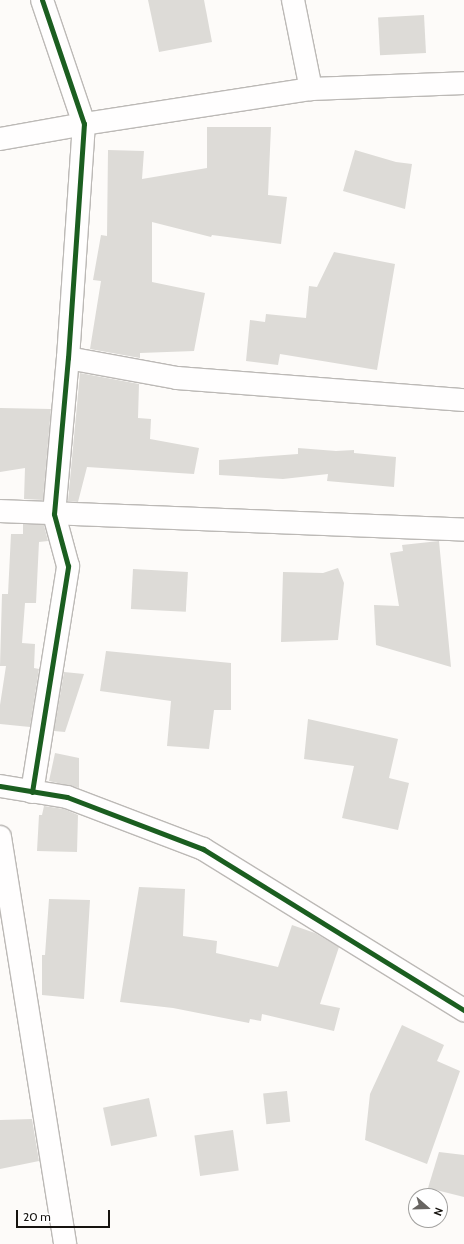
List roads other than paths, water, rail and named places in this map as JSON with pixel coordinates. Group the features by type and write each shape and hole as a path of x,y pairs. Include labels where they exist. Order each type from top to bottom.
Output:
{"street":[{"path":"32,792 68,566 54,514 68,358 84,124 42,0"},
{"path":"293,0 310,89"},
{"path":"0,140 84,124 310,89 464,83"},
{"path":"68,358 177,378 464,400"},
{"path":"0,511 464,530"},
{"path":"0,786 67,797 203,849 464,1010"},
{"path":"0,837 65,1244"}]}
